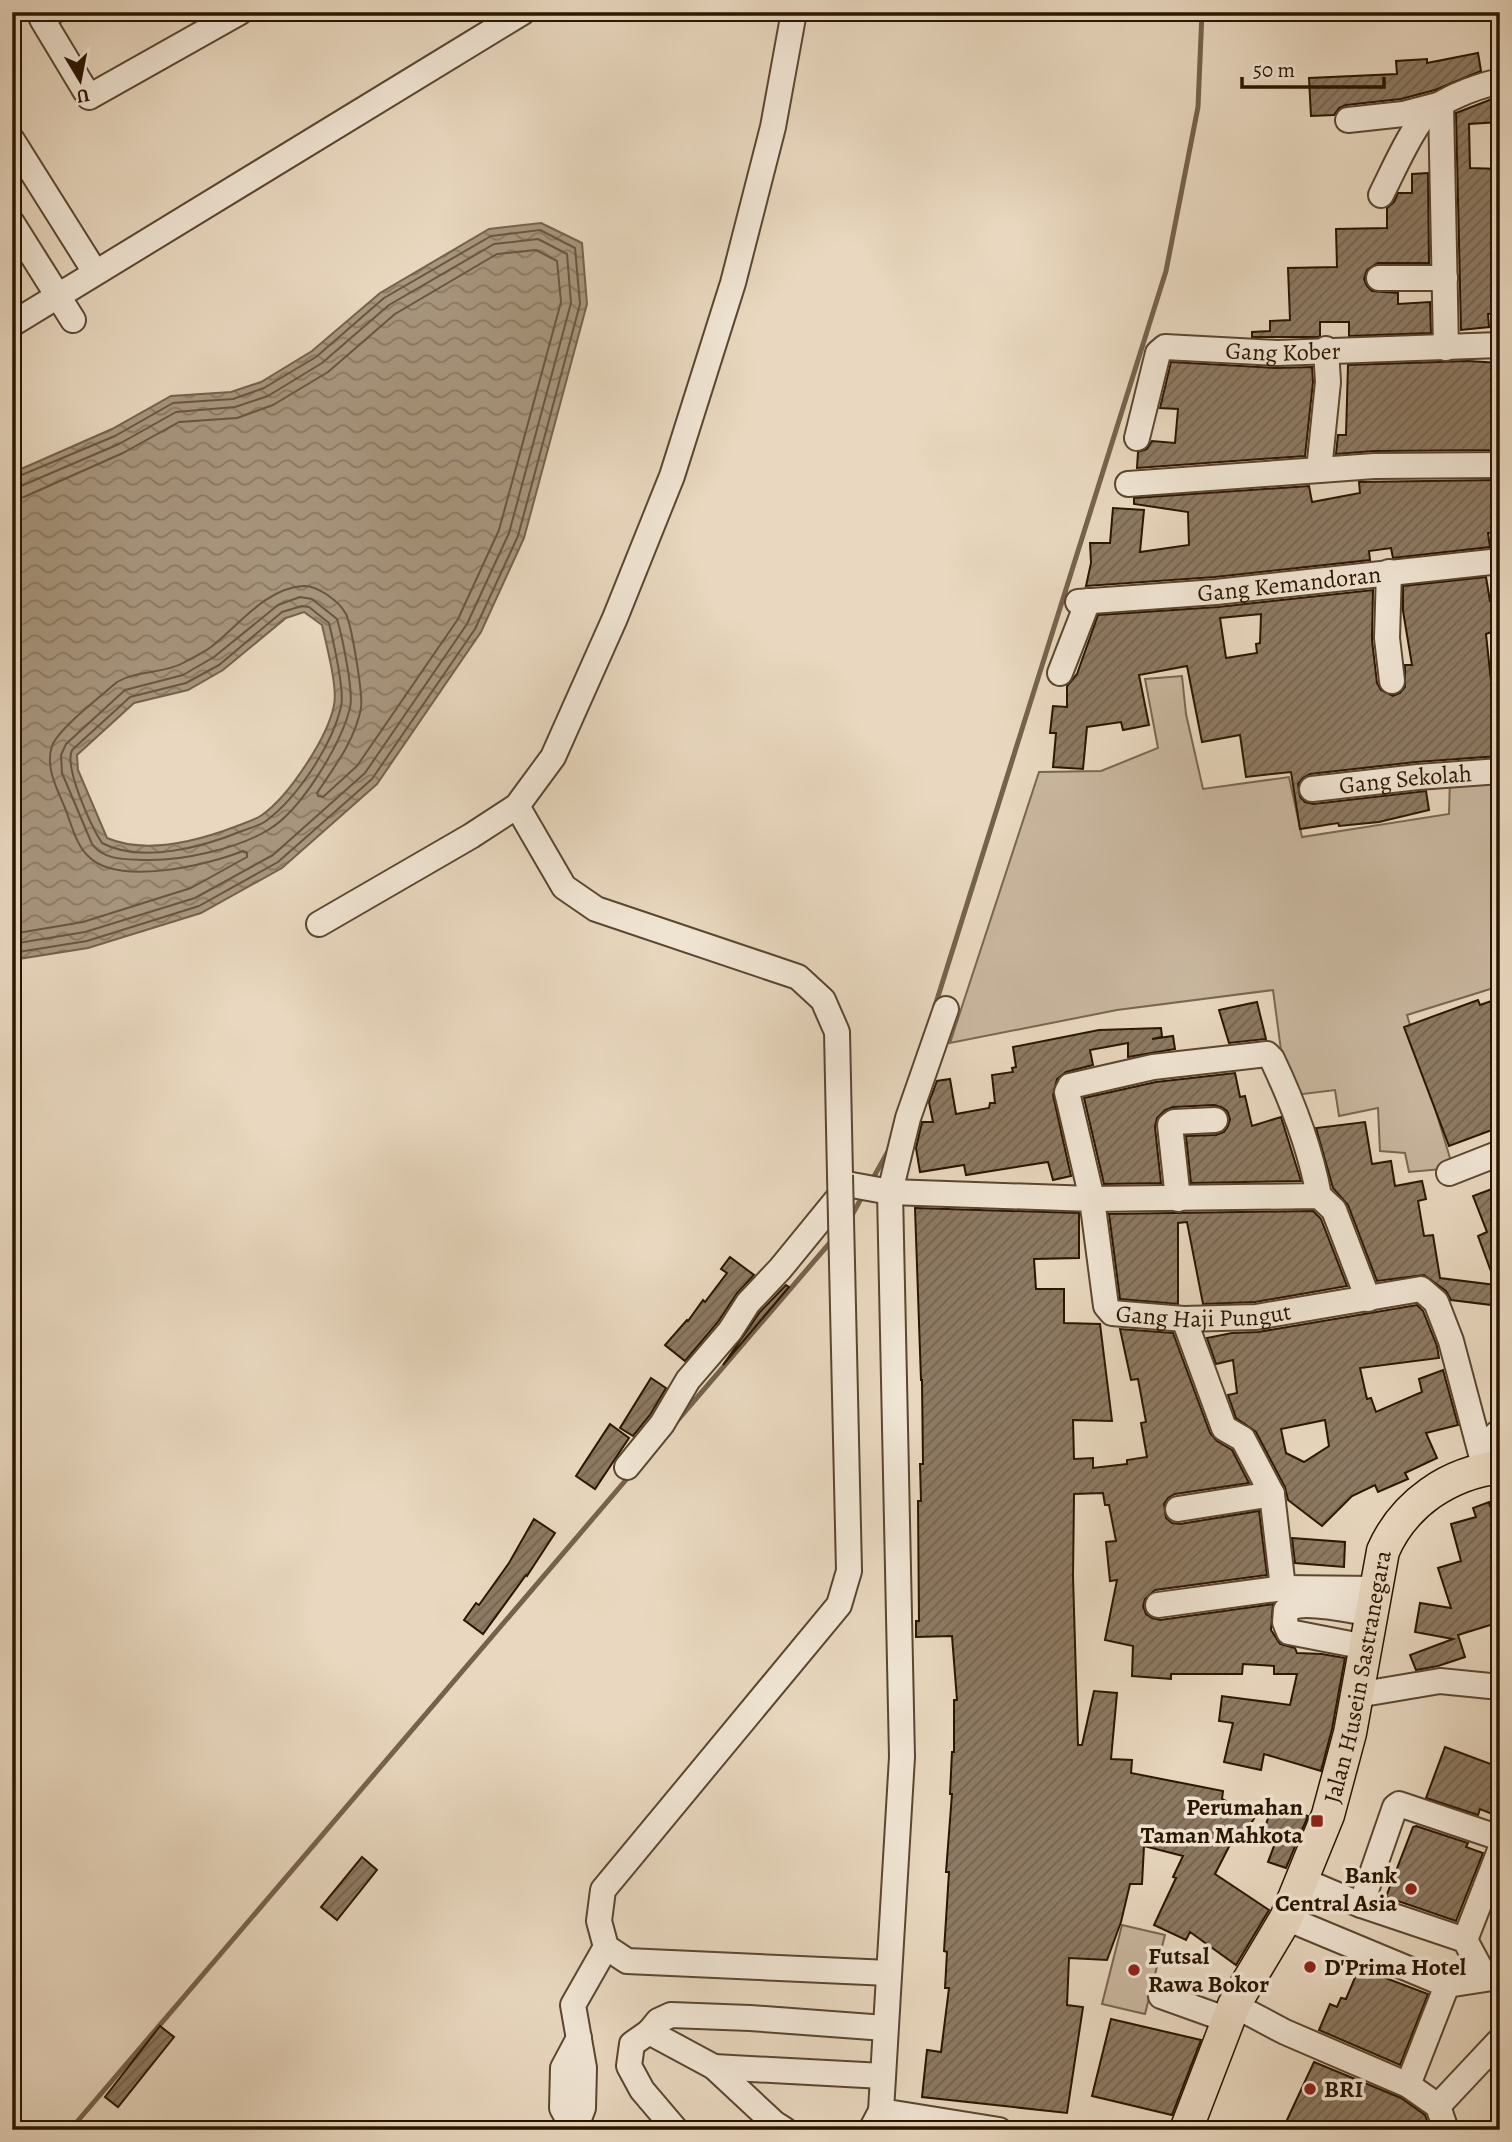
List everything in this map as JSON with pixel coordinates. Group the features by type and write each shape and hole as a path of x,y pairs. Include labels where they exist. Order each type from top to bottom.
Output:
{"main road":[{"name":"Jalan Husein Sastranegara","path":"1186,2130 1231,2013 1286,1918 1328,1815 1343,1762 1357,1695 1383,1551 1391,1532 1413,1506 1433,1491 1459,1476 1493,1468"}],"street":[{"path":"53,12 42,19 89,97 240,12"},
{"path":"12,324 523,12"},
{"path":"319,924 471,836 517,806 553,757 615,618 672,476 733,283 772,127 793,12"},
{"path":"1348,120 1403,114 1441,104 1475,87 1500,81"},
{"path":"1381,195 1420,121 1441,104"},
{"path":"1441,104 1446,348"},
{"path":"12,140 95,272"},
{"path":"12,223 69,322"},
{"path":"1379,278 1445,278"},
{"name":"Gang Kober","path":"1137,438 1158,353 1165,347 1277,353 1326,349 1500,345"},
{"path":"1319,470 1328,382 1326,349"},
{"path":"1128,484 1374,466 1500,465"},
{"name":"Gang Kemandoran","path":"1060,673 1083,601 1216,592 1500,561"},
{"path":"1388,572 1387,638 1392,681"},
{"name":"Gang Sekolah","path":"1312,789 1500,771"},
{"path":"517,806 564,887 596,909 798,977 823,1000 837,1032 867,1186 902,1757 883,2076 876,2120 999,2130"},
{"path":"889,1973 627,1961 606,1947 599,1921 603,1890 839,1605 849,1572 842,1263 867,1186 908,1118 946,1009"},
{"name":"Gang Haji Pungut","path":"1368,1299 1334,1210 1319,1195 1313,1163 1292,1101 1267,1054 1153,1067 1070,1086 1067,1092 1092,1199 1108,1310 1112,1313 1184,1319 1256,1317 1368,1299 1421,1289 1436,1301 1493,1468"},
{"path":"1178,1199 1170,1125 1174,1122 1215,1120"},
{"path":"1449,1173 1500,1153"},
{"path":"627,1468 662,1424 688,1380 730,1331 748,1303 780,1269 847,1187 1092,1199 1319,1195"},
{"path":"1184,1319 1224,1428 1243,1439 1272,1494 1283,1588"},
{"path":"1493,1468 1489,1441 1500,1431"},
{"path":"1178,1509 1272,1494"},
{"path":"1158,1605 1283,1588 1374,1601"},
{"path":"1366,1647 1289,1632 1285,1622 1286,1609 1291,1606 1374,1601"},
{"path":"1357,1695 1440,1681 1500,1687"},
{"path":"1361,1905 1398,1804 1500,1838"},
{"path":"1465,1940 1500,1850"},
{"path":"1286,1918 1447,1985 1493,1981 1465,1940 1361,1905 1302,1880"},
{"path":"574,2130 562,2108 563,2068 579,2038 573,2004 606,1947"},
{"path":"1408,2085 1447,1985"},
{"path":"1161,1996 1231,2013 1285,2032 1408,2085 1442,2118 1500,2040"},
{"path":"676,2130 642,2090 629,2066 632,2043 649,2032 658,2021 671,2015 886,2028"},
{"path":"649,2032 714,2067 785,2130"},
{"path":"714,2067 883,2076"}],"shaded area":[{"path":"1182,676 1186,714 1203,789 1289,777 1302,837 1449,814 1450,777 1500,775 1500,986 1407,1015 1453,1168 1409,1172 1405,1153 1380,1151 1378,1108 1339,1116 1335,1090 1287,1096 1273,990 1117,1010 950,1043 1039,772 1101,771 1158,748 1145,679"},
{"name":"Futsal Rawa Bokor","path":"1122,1925 1165,1935 1145,2014 1102,2004"}],"water":[{"path":"541,223 582,243 587,304 524,538 481,632 377,784 282,868 201,913 88,948 12,960 12,473 112,429 171,396 231,392 261,382 312,351 380,293 489,229","holes":["304,612 322,625 333,677 334,705 316,749 273,806 250,821 189,841 155,846 122,843 107,838 78,770 77,755 134,703 188,690 223,670 286,618"]}],"building":[{"path":"1478,53 1481,71 1435,90 1401,99 1346,105 1339,108 1334,115 1311,116 1309,78 1397,74 1396,61 1427,59 1427,63"},
{"path":"1500,96 1500,122 1469,124 1470,168 1500,169 1500,313 1488,314 1489,327 1461,330 1456,113"},
{"path":"1428,173 1429,263 1378,263 1367,270 1364,279 1372,291 1398,293 1398,304 1430,302 1431,333 1349,336 1349,322 1320,322 1318,337 1252,337 1252,332 1270,331 1270,321 1290,320 1288,268 1337,267 1336,229 1387,228 1387,208 1398,193 1412,193 1412,174"},
{"path":"1468,361 1500,363 1498,450 1336,454 1338,435 1346,435 1348,365"},
{"path":"1171,362 1276,368 1312,367 1313,382 1305,456 1137,468 1138,452 1147,449 1152,441 1175,443 1178,409 1160,408"},
{"path":"1497,480 1500,491 1500,532 1488,533 1490,547 1393,558 1391,548 1369,551 1370,560 1215,577 1086,586 1091,563 1090,543 1110,543 1113,508 1144,510 1140,552 1189,545 1188,512 1134,504 1134,498 1309,486 1312,502 1360,493 1359,482"},
{"path":"1486,577 1490,601 1500,600 1500,629 1486,634 1499,756 1310,774 1298,784 1300,797 1313,804 1426,791 1429,810 1379,822 1339,826 1338,823 1300,829 1291,772 1246,777 1240,735 1202,742 1187,666 1139,675 1149,725 1123,730 1121,722 1087,727 1083,769 1053,767 1056,733 1050,733 1053,706 1067,707 1067,686 1077,674 1098,615 1218,607 1373,590 1372,640 1377,683 1381,690 1393,696 1405,687 1405,665 1412,665 1403,611 1403,586","holes":["1261,614 1260,643 1256,644 1257,653 1226,658 1220,618"]},
{"path":"1497,999 1500,1007 1500,1127 1449,1146 1404,1027 1478,1000 1480,1005"},
{"path":"1257,1002 1266,1039 1229,1043 1219,1010"},
{"path":"1161,1028 1162,1037 1152,1039 1173,1036 1175,1049 1128,1057 1128,1043 1090,1050 1093,1065 1066,1072 1057,1079 1053,1095 1071,1176 1053,1180 1048,1162 966,1175 964,1165 920,1172 916,1148 922,1122 933,1122 929,1102 937,1081 950,1079 956,1114 989,1108 990,1103 995,1103 992,1075 1013,1072 1012,1068 1016,1067 1013,1047 1099,1030"},
{"path":"1235,1073 1240,1097 1245,1096 1252,1126 1281,1117 1301,1181 1191,1183 1186,1136 1216,1135 1224,1132 1228,1126 1230,1119 1227,1111 1214,1105 1173,1107 1157,1118 1155,1127 1161,1183 1104,1184 1084,1098 1156,1082"},
{"path":"1365,1122 1372,1164 1391,1161 1395,1186 1422,1181 1426,1199 1418,1201 1424,1236 1433,1235 1440,1278 1496,1285 1478,1236 1487,1232 1473,1196 1500,1186 1500,1306 1451,1300 1446,1291 1424,1275 1377,1281 1348,1205 1333,1188 1316,1128"},
{"path":"915,1208 1079,1213 1079,1258 1034,1259 1036,1289 1064,1289 1064,1323 1100,1324 1112,1421 1073,1420 1074,1459 1093,1458 1093,1468 1127,1464 1127,1460 1147,1457 1141,1423 1146,1422 1138,1379 1131,1380 1120,1329 1173,1333 1210,1433 1232,1450 1249,1483 1175,1494 1164,1504 1166,1518 1172,1523 1180,1524 1259,1511 1267,1575 1155,1590 1145,1599 1143,1606 1146,1614 1160,1620 1273,1604 1271,1630 1280,1644 1295,1648 1297,1653 1345,1658 1321,1771 1264,1754 1261,1770 1224,1762 1233,1723 1219,1721 1222,1696 1290,1705 1297,1674 1274,1674 1274,1666 1243,1664 1242,1674 1171,1674 1171,1679 1132,1676 1133,1646 1105,1640 1117,1580 1110,1581 1106,1542 1116,1541 1109,1505 1105,1505 1103,1493 1074,1494 1073,1576 1078,1745 1082,1745 1094,1691 1117,1693 1111,1759 1132,1760 1131,1773 1223,1791 1222,1799 1255,1817 1243,1837 1236,1833 1215,1874 1269,1910 1236,1965 1190,1932 1186,1940 1154,1925 1183,1856 1144,1846 1142,1884 1130,1884 1121,1922 1107,1960 1069,1958 1067,2005 1083,2007 1067,2113 922,2097 927,2050 941,2052 949,1988 945,1988 947,1952 944,1951 949,1872 946,1872 954,1752 954,1700 957,1700 952,1636 916,1637 916,1621 919,1621 918,1501 921,1501 920,1464 923,1464"},
{"path":"1313,1211 1321,1219 1347,1286 1255,1302 1203,1304 1187,1222 1178,1223 1178,1304 1120,1299 1109,1214"},
{"path":"730,1257 754,1275 685,1361 665,1345 703,1300 705,1302 727,1273 721,1269"},
{"path":"786,1285 789,1287 723,1365 760,1312"},
{"path":"1417,1305 1423,1311 1439,1358 1360,1368 1367,1399 1371,1398 1376,1412 1422,1392 1419,1379 1443,1370 1458,1425 1426,1433 1437,1458 1405,1473 1408,1479 1378,1492 1375,1485 1352,1496 1322,1526 1288,1500 1285,1487 1256,1432 1236,1418 1228,1395 1237,1393 1233,1360 1216,1364 1207,1338","holes":["1325,1420 1329,1446 1304,1462 1286,1453 1281,1429"]},
{"path":"651,1378 666,1388 650,1415 633,1436 620,1428"},
{"path":"610,1424 629,1438 595,1489 576,1476"},
{"path":"1489,1502 1490,1506 1500,1504 1500,1622 1458,1635 1465,1657 1416,1670 1410,1655 1453,1639 1415,1632 1420,1603 1451,1608 1438,1568 1461,1561 1451,1524 1476,1517 1473,1508"},
{"path":"534,1519 555,1533 527,1576 483,1634 464,1620 476,1603 479,1605 509,1563"},
{"path":"1292,1538 1345,1542 1344,1567 1295,1563"},
{"path":"1445,1747 1496,1766 1493,1773 1500,1776 1500,1817 1480,1809 1478,1815 1426,1798"},
{"path":"1273,1804 1308,1816 1286,1868 1268,1862 1277,1838 1263,1833"},
{"path":"1413,1827 1468,1843 1466,1847 1483,1853 1456,1921 1386,1897"},
{"path":"362,1857 377,1870 337,1920 321,1907"},
{"path":"1359,1968 1428,1994 1400,2065 1319,2030 1330,2004 1337,2007 1341,1998 1346,1999"},
{"path":"1111,2019 1201,2040 1172,2115 1092,2096"},
{"path":"160,2026 174,2037 118,2107 105,2097"},
{"path":"1314,2062 1401,2098 1425,2115 1428,2123 1425,2130 1304,2130 1286,2122"}],"waterway":[{"path":"935,1006 1166,271 1198,107 1202,12"},
{"path":"872,1180 891,1146"},
{"path":"851,1217 863,1195"},
{"path":"676,1422 834,1238"},
{"path":"70,2130 631,1474"}],"place":[{"name":"Perumahan Taman Mahkota","path":"1317,1821"},
{"name":"Bank Central Asia","path":"1411,1889"},
{"name":"D'Prima Hotel","path":"1310,1967"},
{"name":"Futsal Rawa Bokor","path":"1134,1970"},
{"name":"BRI","path":"1310,2089"}]}
